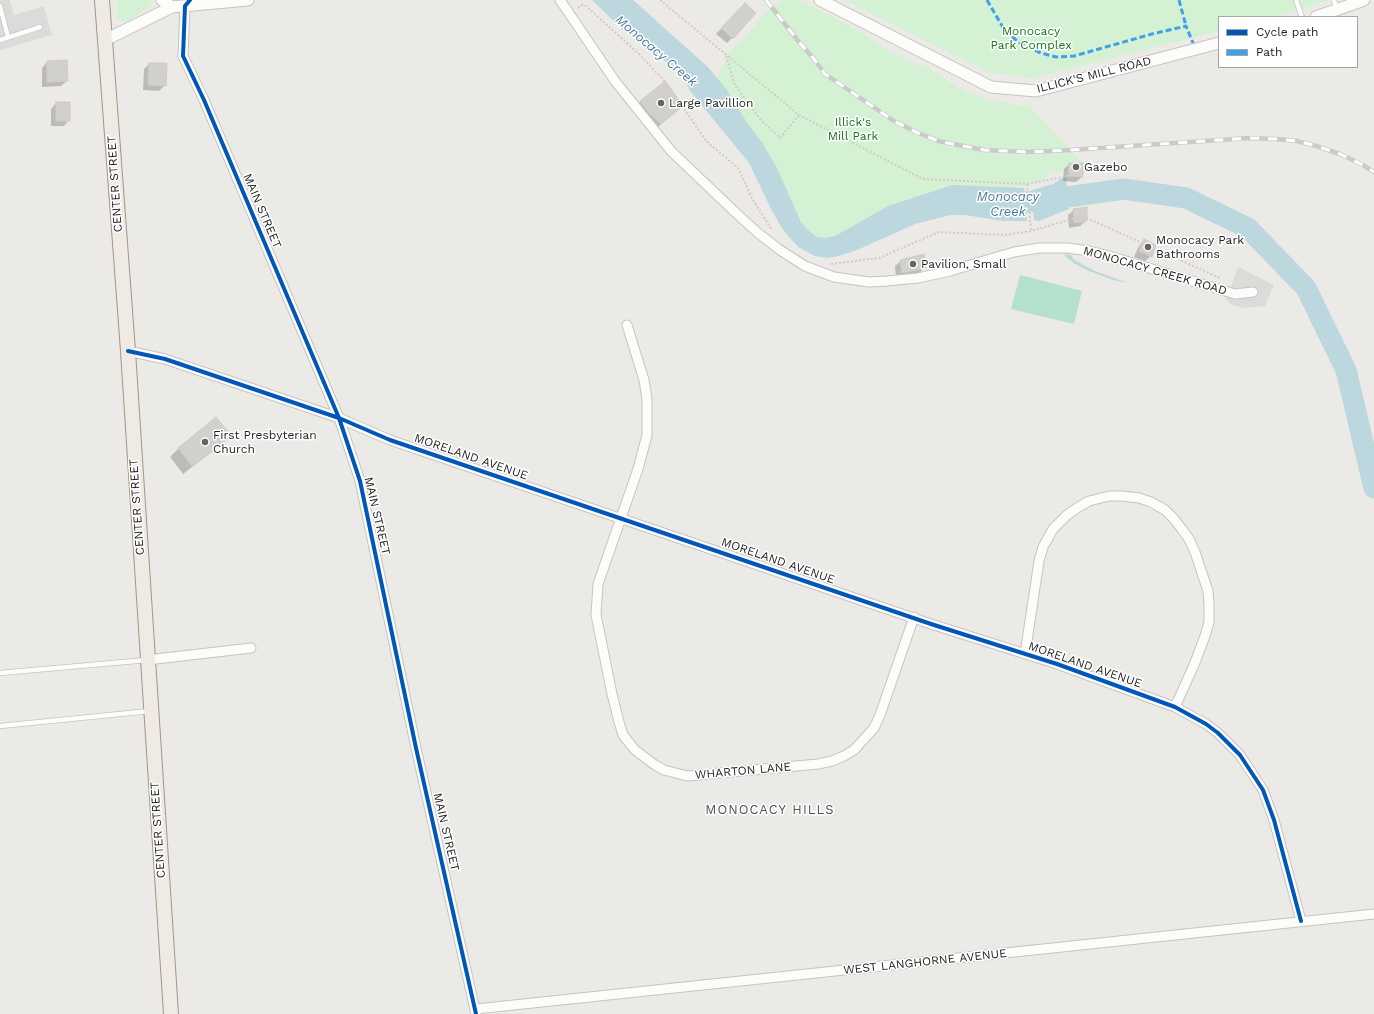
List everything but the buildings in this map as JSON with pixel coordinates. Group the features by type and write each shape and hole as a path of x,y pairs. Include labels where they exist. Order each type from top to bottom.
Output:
{"main road":[{"name":"CENTER STREET","path":"102,0 128,351 150,711 171,1014"}],"street":[{"path":"162,0 172,7"},
{"path":"105,40 172,7 188,3 248,0"},
{"name":"MONOCACY CREEK ROAD","path":"560,0 615,81 671,151 758,233 780,250 805,266 834,277 869,282 888,281 918,278 950,271 1014,252 1039,248 1068,248 1089,250 1235,294 1253,292"},
{"name":"ILLICK'S MILL ROAD","path":"820,0 991,87 1036,91 1218,43"},
{"path":"1318,16 1335,5 1364,0"},
{"name":"MAIN STREET","path":"188,3 183,56 204,100 339,418 360,481 416,748 476,1012"},
{"name":"WHARTON LANE","path":"627,325 644,380 647,399 647,435 640,462 598,584 596,615 612,694 623,735 635,750 664,770 687,776 818,764 832,761 854,750 874,728 880,715 914,617"},
{"name":"MORELAND AVENUE","path":"128,351 164,359 339,418 390,440 621,519 1057,664 1175,707 1206,724 1218,733 1240,755 1260,784 1274,820 1301,921"},
{"path":"1025,654 1039,561 1043,547 1053,529 1067,515 1077,508 1098,498 1122,496 1145,500 1165,510 1174,518 1189,539 1201,567 1208,591 1209,622 1194,665 1175,707"},
{"path":"147,660 251,648"},
{"name":"WEST LANGHORNE AVENUE","path":"476,1012 1374,914"}],"lane":[{"path":"1296,0 1302,16"},
{"path":"0,6 8,37"},
{"path":"0,40 40,27"},
{"path":"0,673 147,660"},
{"path":"0,726 150,711"}],"path":[{"path":"660,0 799,115 923,179 1028,184 1068,176"},
{"path":"576,9 582,5 586,6 639,54 668,85 706,141 738,168 753,200 775,235"},
{"path":"726,55 735,85 760,119 780,138 799,115"},
{"path":"1028,184 1030,231"},
{"path":"826,264 879,258 939,232 1004,235 1030,231 1082,216 1224,279"}],"green space":[{"path":"117,0 147,0 153,5 128,21 122,21 117,19"},
{"name":"Illick's Mill Park","path":"784,0 797,0 821,10 864,34 890,52 929,68 964,91 990,100 1030,107 1083,163 1069,163 1068,171 1049,173 1043,181 1013,188 954,185 888,206 835,236 826,238 817,237 801,222 780,176 761,141 746,121 729,93 717,79 729,53 735,45 741,42 768,10"},
{"name":"Monocacy Park Complex","path":"844,0 1330,0 1278,16 1218,16 1218,31 1033,78 988,72"},
{"path":"1020,275 1082,291 1074,324 1011,309"}],"shaded area":[{"path":"0,0 10,0 14,15 44,6 52,35 0,50"},
{"path":"1238,267 1274,285 1265,306 1244,308 1232,305 1226,300"}],"water":[{"name":"Monocacy Creek","path":"592,0 633,0 708,67 727,90 776,166 801,222 817,237 826,238 835,236 888,206 952,185 1024,188 1027,221 1003,221 965,215 950,215 915,224 857,250 839,256 828,258 815,256 798,247 783,230 749,163 691,92 679,72 624,31"},
{"name":"Monocacy Creek","path":"1066,177 1069,209 1039,221 1034,220 1032,190 1053,184"},
{"path":"1064,254 1071,255 1074,260 1095,271 1128,283 1113,280 1089,271 1075,264"}],"waterway":[{"name":"Monocacy Creek","path":"997,204 1039,201 1124,189 1186,198 1248,228 1306,288 1346,370 1374,488"}],"railway":[{"path":"766,0 825,74 894,121 938,141 984,150 1028,152 1249,138 1276,139 1297,141 1340,154 1374,172"}],"marked path":[{"path":"987,0 1005,31 1021,44 1041,53 1056,57 1074,56 1186,26 1193,43"},
{"path":"1179,0 1186,26"}],"cycle path":[{"path":"190,0 185,6 183,56 204,100 339,418 360,481 416,748 476,1014"},
{"path":"128,351 165,359 339,418 390,440 931,624 1057,664 1175,707 1206,724 1218,733 1240,755 1263,790 1274,820 1301,921"}],"place":[{"name":"Large Pavillion","path":"661,103"},
{"name":"Gazebo","path":"1076,167"},
{"name":"Monocacy Park Bathrooms","path":"1148,247"},
{"name":"Pavilion, Small","path":"913,264"},
{"name":"First Presbyterian Church","path":"205,442"}],"district":[{"name":"MONOCACY HILLS","path":"770,810"}]}
